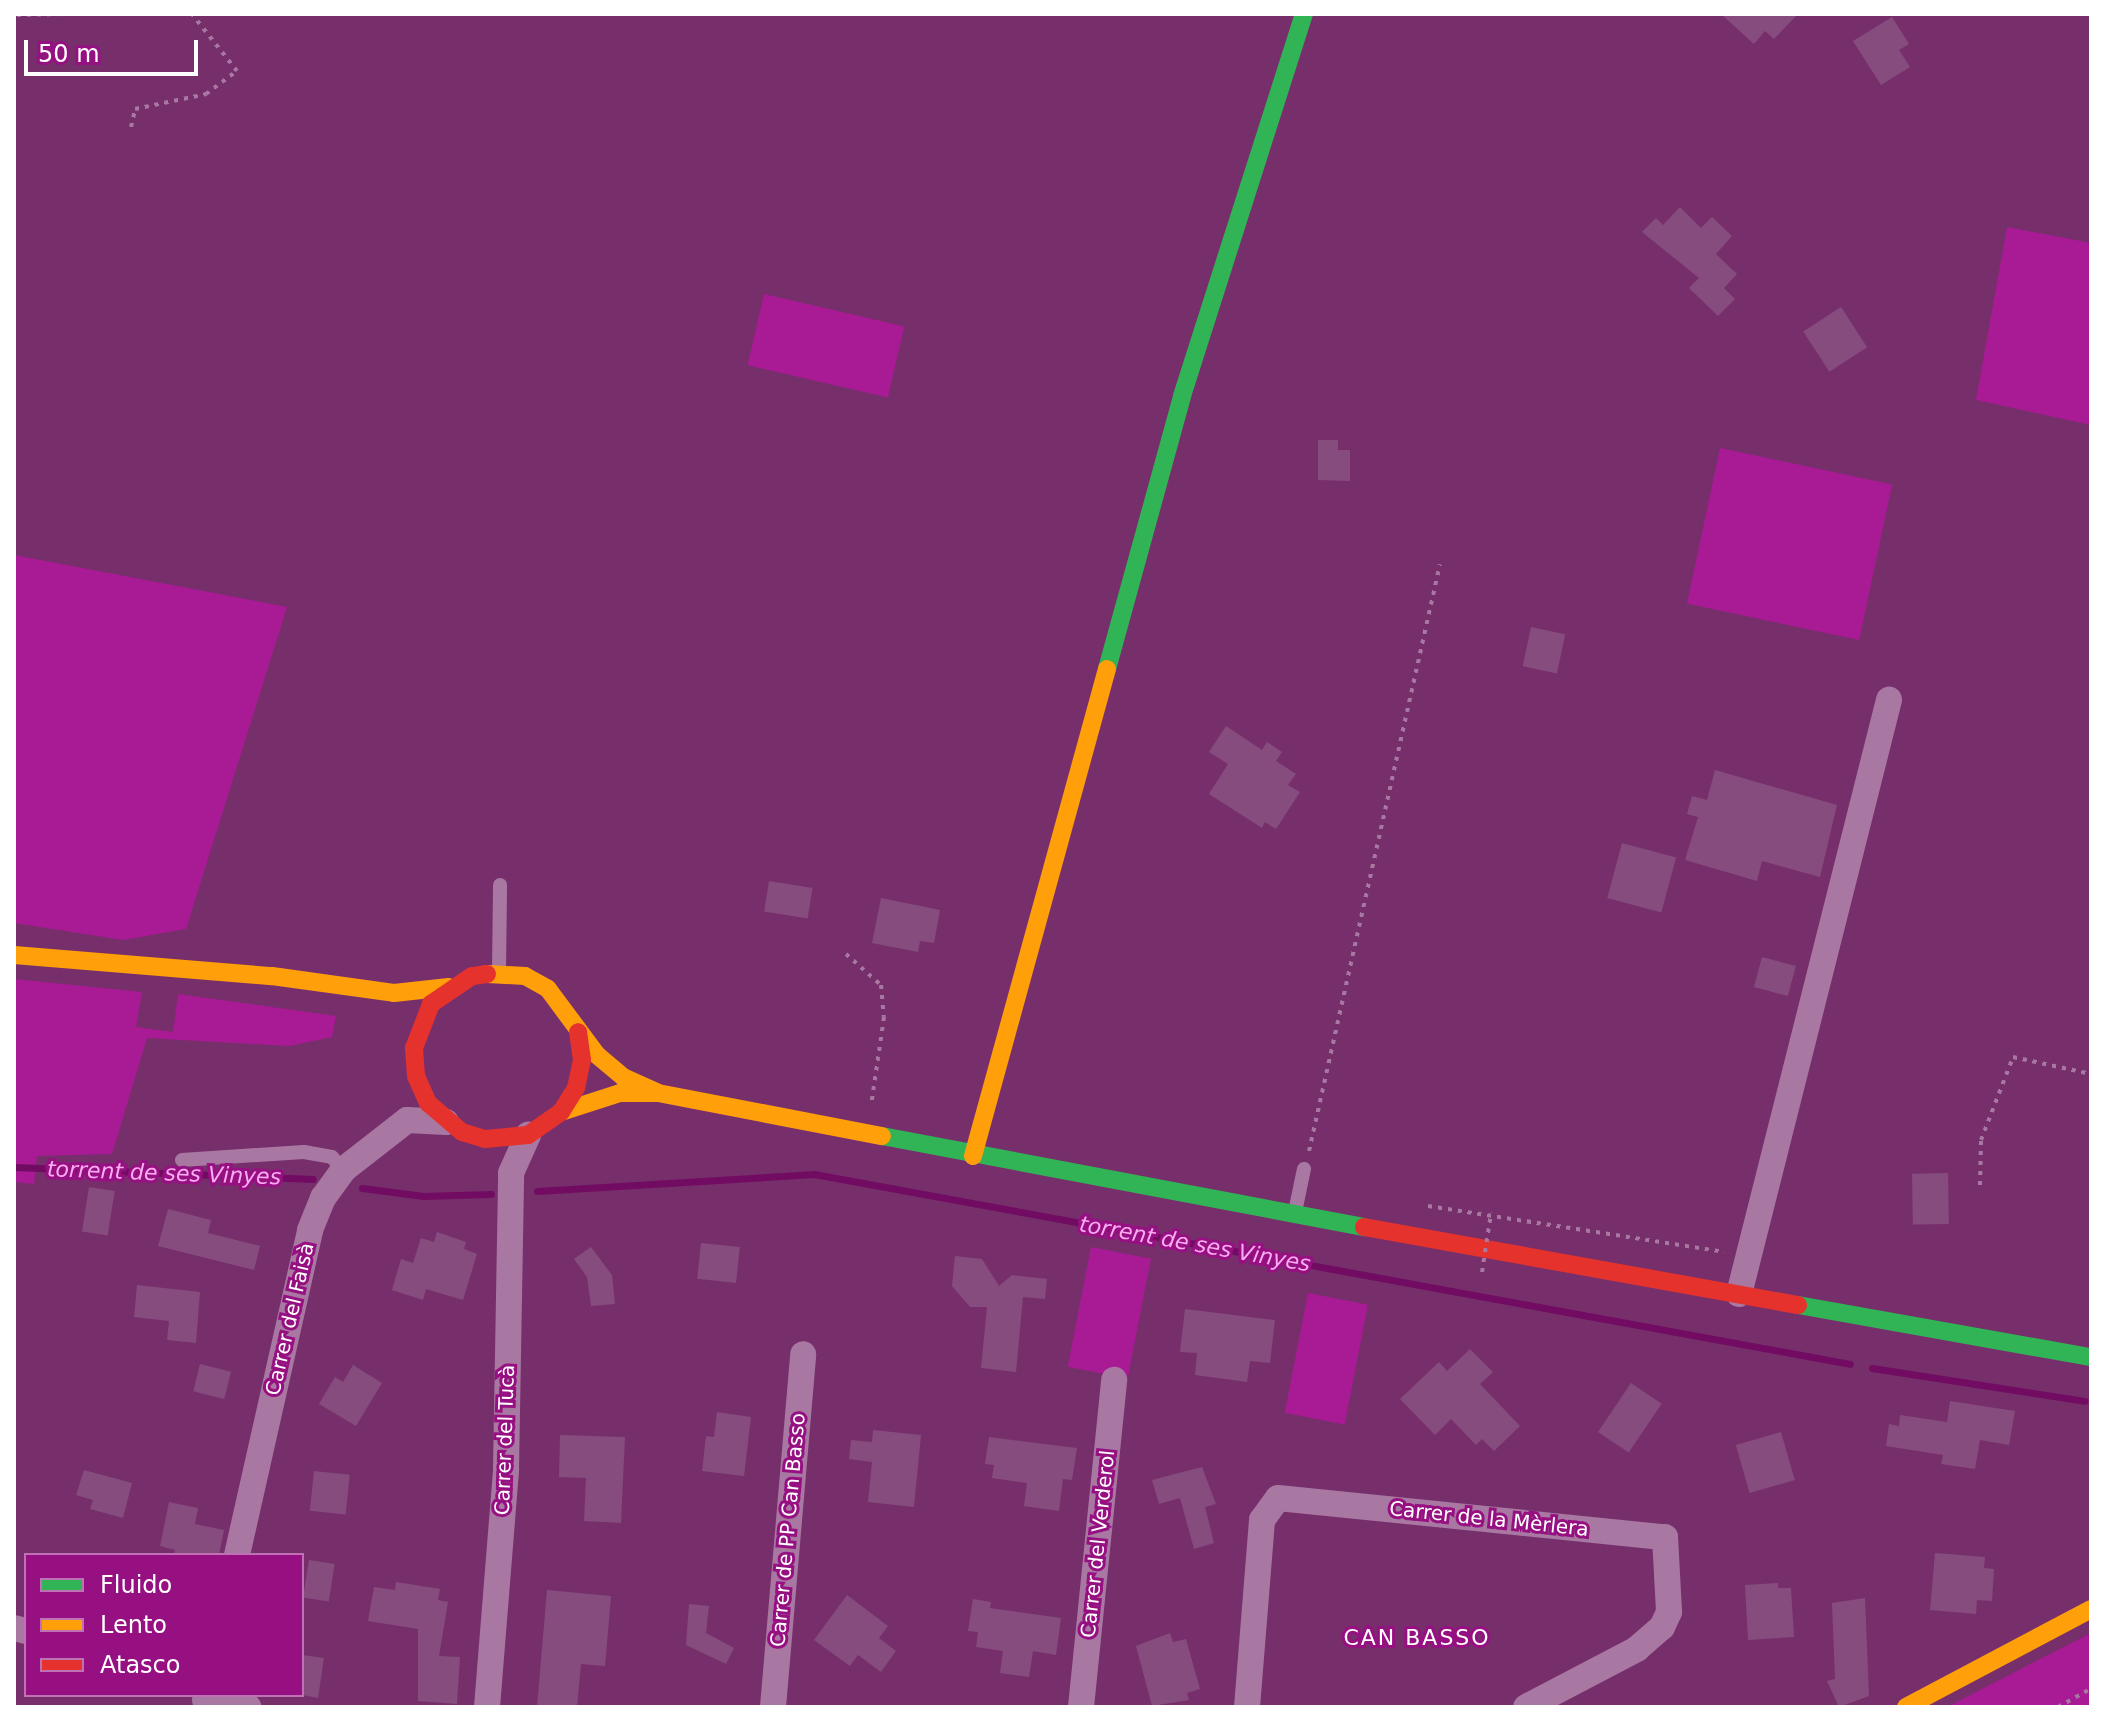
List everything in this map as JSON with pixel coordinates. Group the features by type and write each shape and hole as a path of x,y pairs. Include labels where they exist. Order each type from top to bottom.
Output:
{"main road":[{"path":"973,1156 1182,396 1304,14"},
{"path":"14,955 272,976 362,990 449,987"},
{"path":"561,1112 576,1088 582,1060 578,1032 567,1008 548,989 525,976 499,972 472,976 449,987 431,1004 414,1048 416,1076 428,1103 446,1122 481,1138 528,1135 561,1112 620,1093 658,1093 973,1156 2091,1357"},
{"path":"362,990 386,1008"},
{"path":"403,1029 414,1048"},
{"path":"578,1032 610,1067 658,1093"},
{"path":"1906,1707 2091,1609"}],"street":[{"path":"1739,1294 1889,700"},
{"path":"416,1076 407,1120 446,1122"},
{"name":"Carrer del Faisà","path":"237,1553 310,1230 343,1170 407,1120"},
{"name":"Carrer del Tucà","path":"487,1707 506,1469 511,1173 528,1135"},
{"path":"481,1138 511,1173"},
{"name":"Carrer de PP Can Basso","path":"773,1707 803,1354"},
{"name":"Carrer del Verderol","path":"1081,1707 1114,1380"},
{"name":"Carrer de la Mèrlera","path":"1247,1707 1262,1520 1270,1502 1278,1498 1665,1537 1669,1612 1662,1627 1637,1649 1526,1707"},
{"path":"205,1701 248,1707"}],"lane":[{"path":"499,972 500,885"},
{"path":"182,1160 304,1152 332,1157 343,1170"},
{"path":"1294,1215 1304,1169"}],"path":[{"path":"17,15 63,14"},
{"path":"131,127 135,109 206,94 237,71 192,14"},
{"path":"1304,1169 1362,931 1440,564"},
{"path":"846,954 881,985 884,1017 866,1136"},
{"path":"1980,1185 1981,1140 2013,1057 2091,1074"},
{"path":"1446,1206 1732,1253"},
{"path":"1482,1272 1491,1213"},
{"path":"2058,1707 2091,1689"}],"shaded area":[{"path":"2007,227 2091,243 2091,425 1976,400"},
{"path":"764,294 904,326 888,398 748,365"},
{"path":"1720,448 1892,485 1859,640 1687,604"},
{"path":"14,555 287,607 186,929 123,940 14,923"},
{"path":"14,979 142,992 136,1027 173,1032 178,994 336,1016 332,1037 289,1046 147,1038 112,1154 37,1156 34,1184 14,1182"},
{"path":"1091,1247 1151,1259 1128,1378 1068,1367"},
{"path":"1308,1293 1368,1305 1345,1424 1285,1413"},
{"path":"2091,1633 2091,1707 1947,1707"}],"building":[{"path":"1721,14 1798,14 1774,39 1765,31 1754,44"},
{"path":"1892,17 1909,44 1899,50 1910,67 1881,85 1853,41"},
{"path":"1680,207 1701,228 1712,217 1732,236 1716,254 1737,274 1724,288 1735,299 1718,316 1689,288 1699,278 1642,232 1656,218 1663,225"},
{"path":"1841,307 1867,347 1829,372 1803,332"},
{"path":"1318,440 1338,440 1338,450 1350,450 1350,481 1318,480"},
{"path":"1531,627 1565,634 1557,673 1523,666"},
{"path":"1226,726 1262,750 1267,742 1282,752 1276,761 1296,774 1288,785 1300,792 1276,829 1265,822 1262,828 1209,794 1228,764 1209,752"},
{"path":"1715,770 1837,805 1820,877 1762,861 1757,881 1685,860 1698,817 1687,814 1692,796 1707,800"},
{"path":"1622,843 1676,857 1661,913 1607,898"},
{"path":"769,881 812,888 808,919 764,912"},
{"path":"881,898 940,910 934,943 920,941 918,952 872,943"},
{"path":"1762,957 1796,966 1788,996 1754,987"},
{"path":"1948,1173 1949,1224 1913,1225 1912,1174"},
{"path":"89,1187 115,1191 108,1236 82,1231"},
{"path":"168,1209 211,1220 208,1233 260,1246 254,1270 158,1246"},
{"path":"437,1232 466,1242 464,1249 477,1254 463,1300 426,1289 423,1300 392,1290 401,1259 413,1263 421,1238 434,1242"},
{"path":"701,1243 740,1247 736,1283 697,1279"},
{"path":"591,1247 612,1275 615,1304 591,1306 587,1277 574,1259"},
{"path":"955,1256 982,1259 999,1286 1012,1275 1047,1279 1045,1299 1023,1297 1016,1372 981,1368 987,1307 970,1307 952,1286"},
{"path":"137,1285 200,1292 196,1343 167,1340 169,1321 134,1317"},
{"path":"1185,1309 1275,1320 1270,1363 1250,1361 1247,1382 1195,1375 1197,1353 1180,1352"},
{"path":"1470,1349 1493,1372 1480,1384 1520,1426 1494,1451 1482,1439 1476,1445 1451,1419 1435,1435 1400,1399 1439,1362 1447,1371"},
{"path":"200,1364 231,1372 224,1399 193,1391"},
{"path":"353,1365 382,1383 356,1426 319,1404 335,1377 343,1382"},
{"path":"1631,1383 1662,1404 1629,1453 1598,1432"},
{"path":"1950,1401 2015,1411 2009,1445 1980,1440 1975,1469 1941,1464 1943,1455 1886,1446 1889,1424 1899,1426 1900,1415 1947,1422"},
{"path":"717,1412 751,1417 744,1476 702,1471 706,1436 714,1437"},
{"path":"873,1430 921,1435 914,1507 868,1502 872,1462 849,1459 851,1440 872,1442"},
{"path":"1781,1432 1795,1480 1750,1493 1736,1445"},
{"path":"560,1435 625,1437 621,1523 584,1521 586,1478 559,1477"},
{"path":"989,1437 1077,1448 1072,1480 1063,1479 1059,1511 1024,1506 1027,1483 992,1478 994,1465 985,1464"},
{"path":"1202,1467 1216,1504 1205,1507 1214,1543 1194,1549 1180,1498 1159,1504 1152,1480"},
{"path":"84,1470 132,1483 123,1518 90,1509 93,1500 76,1495"},
{"path":"314,1471 350,1475 346,1515 310,1511"},
{"path":"169,1502 198,1508 195,1524 224,1530 219,1553 174,1553 175,1550 160,1546"},
{"path":"1935,1553 1985,1557 1984,1568 1994,1569 1992,1601 1977,1600 1976,1614 1930,1610"},
{"path":"309,1560 335,1564 329,1602 304,1598"},
{"path":"396,1582 440,1589 438,1600 448,1602 439,1656 460,1657 457,1704 418,1701 418,1629 368,1621 374,1587 395,1590"},
{"path":"1778,1583 1778,1588 1791,1588 1794,1637 1748,1640 1745,1585"},
{"path":"547,1590 611,1596 605,1666 581,1664 577,1707 537,1707"},
{"path":"847,1595 888,1626 879,1638 896,1651 881,1672 858,1655 850,1666 814,1640"},
{"path":"1865,1598 1869,1696 1839,1707 1827,1681 1835,1679 1832,1603"},
{"path":"973,1599 991,1602 990,1608 1061,1618 1056,1655 1033,1651 1029,1677 1000,1673 1003,1651 976,1647 978,1632 968,1631"},
{"path":"689,1604 709,1606 706,1633 734,1648 726,1664 686,1645"},
{"path":"1170,1633 1173,1642 1186,1639 1200,1689 1187,1693 1189,1700 1152,1706 1136,1646"},
{"path":"304,1655 324,1658 318,1698 304,1695"}],"waterway":[{"name":"torrent de ses Vinyes","path":"14,1167 313,1179"},
{"name":"torrent de ses Vinyes","path":"537,1191 814,1174 1850,1364"},
{"name":"torrent de ses Vinyes","path":"362,1188 423,1196 491,1194"},
{"name":"torrent de ses Vinyes","path":"1872,1368 2084,1401"}],"traffic: fast":[{"path":"1107,669 1182,396 1304,14"},
{"path":"882,1136 1364,1227"},
{"path":"1798,1305 2091,1357"}],"traffic: slow":[{"path":"973,1156 1107,669"},
{"path":"14,955 272,976 394,993 449,987"},
{"path":"487,974 525,976 548,989 597,1055 623,1077 656,1092"},
{"path":"561,1112 620,1093 658,1093 882,1136"},
{"path":"1906,1707 2091,1609"}],"traffic: jam":[{"path":"487,974 472,976 431,1004 414,1048 416,1076 428,1103 462,1132 485,1139 528,1135 561,1112 576,1088 582,1060 578,1032"},
{"path":"1364,1227 1798,1305"}],"district":[{"name":"CAN BASSO","path":"1417,1638"}]}
